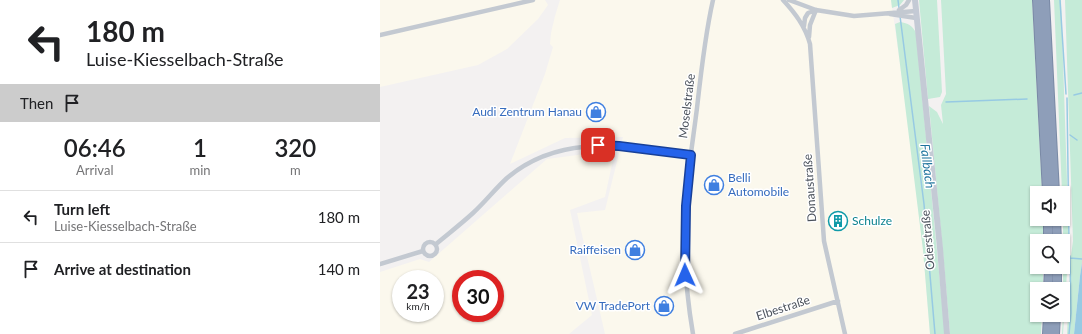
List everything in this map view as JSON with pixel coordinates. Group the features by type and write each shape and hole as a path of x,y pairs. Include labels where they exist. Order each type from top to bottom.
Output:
{"highway":[{"path":"1037,0 1047,186"},
{"path":"1045,0 1055,186"},
{"path":"1047,334 1048,322"},
{"path":"1055,334 1056,322"}],"street":[{"path":"380,35 533,0"},
{"name":"Moselstraße","path":"693,334 686,287 684,228 691,155 706,33 713,0"},
{"name":"Donaustraße","path":"783,0 796,14 804,26 809,39"},
{"path":"789,0 816,10 854,16 897,14 904,17 916,18"},
{"path":"897,14 903,9 909,0"},
{"name":"Oderstraße","path":"915,0 940,248 947,334"},
{"path":"903,9 916,10"},
{"path":"804,26 805,18 808,13 816,10"},
{"name":"Donaustraße","path":"816,10 810,25 809,39 824,241 845,334"},
{"path":"436,244 471,214 508,178 526,165 550,154 579,146 605,145 691,155"},
{"path":"423,251 426,243 432,242 436,244"},
{"path":"423,251 428,255 433,255 437,251 436,244"},
{"path":"380,264 423,251"},
{"name":"Elbestraße","path":"735,334 838,301"}],"shaded area":[{"path":"380,0 545,0 548,5 538,19 507,49 478,65 380,87"},
{"path":"560,0 891,0 907,114 923,250 930,334 605,334 577,213 605,210 623,137 565,138 510,164 545,74 553,47 550,44 551,33"},
{"path":"615,150 605,197 570,210 592,315 569,334 380,334 380,272 420,259 429,262 547,159"}],"green space":[{"path":"891,0 904,0 900,5 892,8"},
{"path":"919,0 937,0 942,92 940,97 928,99"},
{"path":"941,0 1032,0 1042,186 1030,186 1030,226 1043,226 1044,234 1030,234 1030,274 1043,274 1043,282 1030,282 1030,322 1042,322 1041,334 950,334 929,106 937,112 943,124 941,105 946,94"},
{"path":"1054,0 1061,0 1067,186 1062,186"},
{"path":"1065,0 1082,0 1082,263 1074,334 1067,334 1068,322 1070,322 1070,282 1073,241"},
{"path":"900,22 910,25 916,33 945,334 930,334 923,250 895,24"},
{"path":"1063,226 1069,226 1069,234 1063,234"},
{"path":"1063,274 1067,274 1066,282 1063,282"},
{"path":"1063,322 1064,322 1063,334"}],"water":[{"path":"1082,263 1082,334 1074,334 1080,276"}],"waterway":[{"name":"Fallbach","path":"898,0 899,8"},
{"path":"1060,0 1066,94"},
{"name":"Fallbach","path":"900,16 924,204 935,334"},
{"path":"1074,95 1082,93"},
{"path":"1067,98 1069,234"},
{"path":"946,102 1027,99"},
{"path":"1070,135 1077,140"},
{"path":"1069,334 1071,313 1070,256"},
{"path":"1070,258 1082,259"}],"place":[{"name":"Audi Zentrum Hanau","path":"596,112"},
{"name":"Belli Automobile","path":"714,185"},
{"name":"Schulze","path":"838,221"},
{"name":"Raiffeisen","path":"635,250"},
{"name":"VW TradePort","path":"664,306"}],"route":[{"path":"598,145 619,146 691,155 684,228 685,275"}]}
